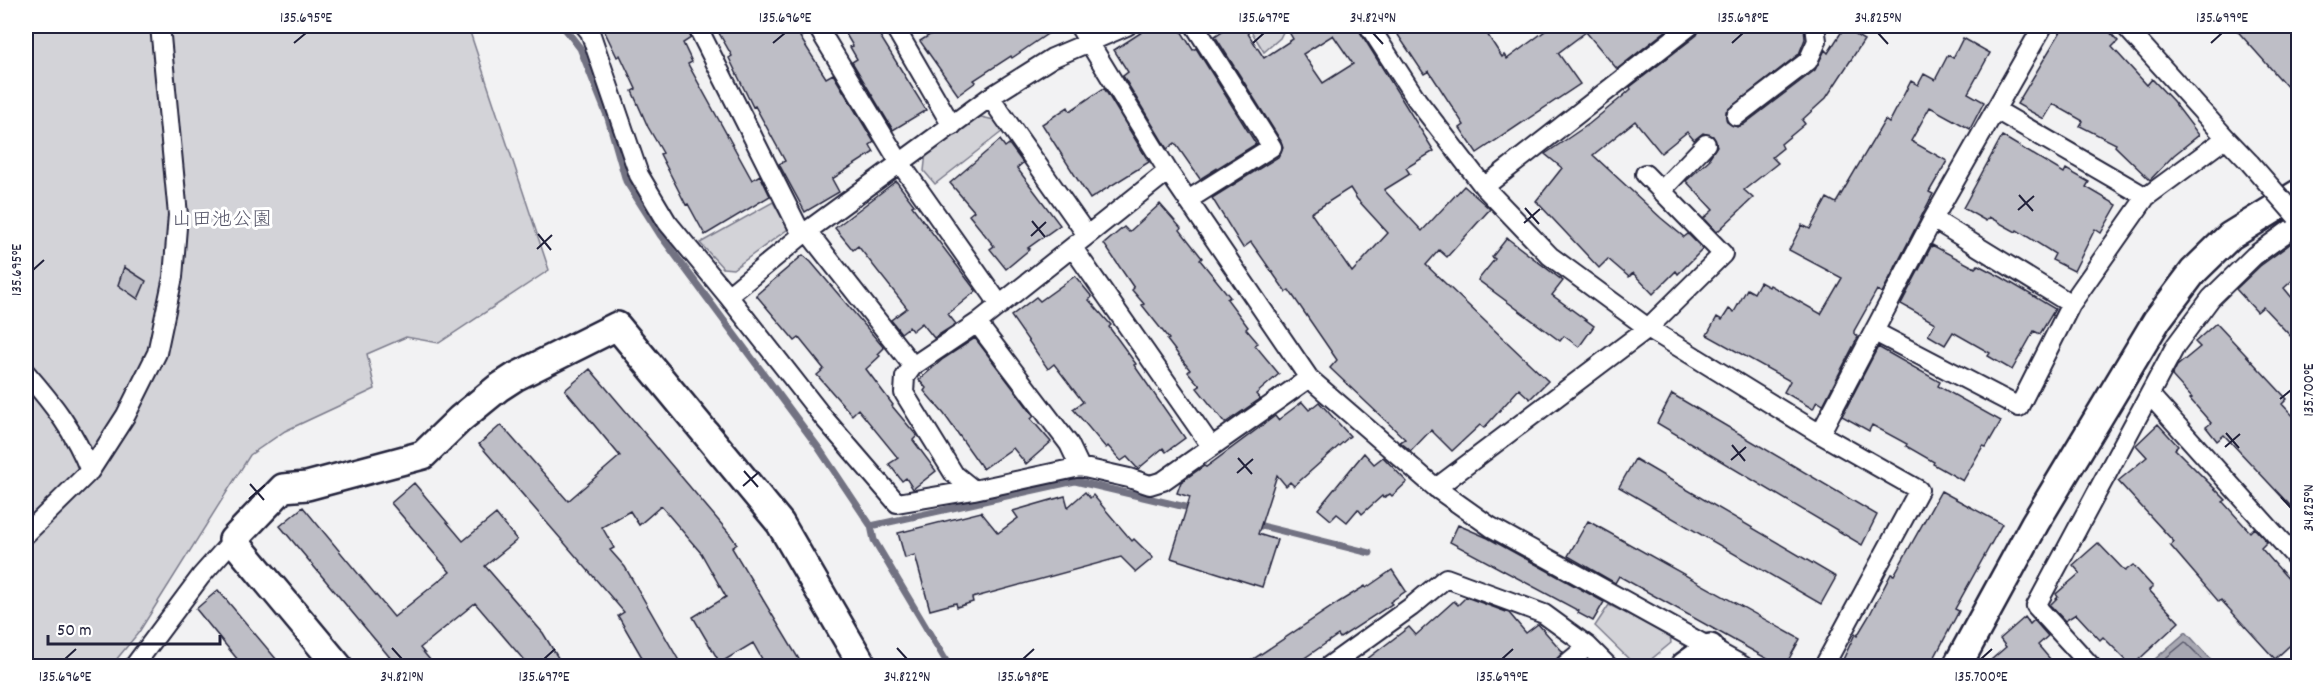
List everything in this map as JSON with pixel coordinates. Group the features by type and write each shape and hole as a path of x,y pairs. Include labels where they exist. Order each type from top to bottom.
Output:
{"street":[{"path":"26,534 90,471 126,415 157,353 173,277 178,215 160,26"},
{"path":"585,26 590,32 639,175 667,222 729,296 823,417 897,503 974,490 1080,467 1150,485 1163,482 1309,378"},
{"path":"697,26 805,233 912,366"},
{"path":"817,26 900,164 1000,305"},
{"path":"1079,26 1168,171 1309,378 1436,488 1491,527 1743,666"},
{"path":"729,296 805,233 990,97 1052,58 1127,26"},
{"path":"1188,200 1272,147 1195,26"},
{"path":"1369,26 1417,100 1484,187 1550,256 1648,328 1820,434 1918,490 1824,666"},
{"path":"1484,187 1690,26"},
{"path":"1736,116 1808,61 1817,41 1815,26"},
{"path":"1820,434 1933,219 2043,26"},
{"path":"2125,26 2226,138 2298,213"},
{"path":"902,29 952,126"},
{"path":"990,97 1087,235"},
{"path":"1996,110 2146,197"},
{"path":"1875,332 2019,407 2071,304 2146,197 2226,138"},
{"path":"1661,191 1706,144"},
{"path":"974,490 954,474 904,393 905,377 912,366 977,323 1168,171"},
{"path":"1436,488 1648,328 1723,254 1644,174"},
{"path":"2091,666 2036,606 2176,345 2211,298 2298,213"},
{"path":"1957,666 2035,523 2157,320 2193,272 2230,236 2298,213"},
{"path":"1933,219 2071,304"},
{"path":"1073,248 1211,446"},
{"path":"977,323 1069,444 1080,467"},
{"path":"134,666 201,576 283,488 306,486 423,455 486,396 515,377 616,326 780,524 863,666"},
{"path":"26,373 52,402 79,443 90,471"},
{"path":"2150,395 2298,560"},
{"path":"233,540 338,666"},
{"path":"1329,666 1411,607 1446,578 1544,614 1588,646 1608,666"},
{"path":"1564,666 1588,646"},
{"path":"1685,666 1710,648"}],"green space":[{"name":"山田池公園","path":"26,26 468,26 549,270 439,343 406,337 367,354 375,389 285,431 250,455 139,632 111,666 26,666"},
{"path":"1248,26 1286,26 1280,38 1264,52"},
{"path":"977,116 994,120 1003,131 935,184 924,171 926,153"},
{"path":"773,202 788,229 733,269 723,268 700,243"},
{"path":"1609,605 1670,634 1671,643 1643,666 1636,666 1595,626"}],"water":[{"path":"2186,632 2217,666 2147,666"}],"building":[{"path":"602,26 686,26 691,38 683,43 692,62 688,64 752,180 760,175 770,196 705,235 688,204 686,205 660,154 663,153 632,91 636,89 620,55 617,57"},
{"path":"715,26 806,26 808,33 800,37 826,78 833,74 874,142 870,145 874,152 832,179 839,192 805,212 779,164 785,161 755,106 753,107 729,58 732,56"},
{"path":"841,26 874,26 926,110 893,130 852,62 857,59 850,47 853,46"},
{"path":"944,26 1059,26 1012,58 1011,56 974,80 976,82 958,95 920,41"},
{"path":"1138,26 1178,26 1193,50 1196,48 1256,144 1200,179 1175,143 1167,149 1123,76 1128,72 1114,50 1142,32"},
{"path":"1230,26 1243,26 1264,58 1293,39 1289,32 1298,26 1358,26 1434,151 1406,168 1410,174 1384,190 1422,231 1464,186 1490,209 1447,257 1439,250 1426,265 1548,381 1530,399 1519,389 1484,428 1480,425 1452,451 1431,430 1411,451 1400,442 1405,439 1330,368 1337,360 1289,290 1286,292 1251,242 1243,248 1212,198 1278,157 1283,147 1215,36","holes":["1333,35 1353,64 1323,83 1303,54","1350,188 1388,233 1352,272 1311,213"]},
{"path":"1392,26 1482,26 1502,57 1504,55 1507,59 1552,26 1672,26 1617,69 1586,32 1558,53 1580,84 1477,153 1460,128 1464,125 1429,71 1424,74"},
{"path":"1701,26 1804,26 1805,39 1799,54 1726,111 1727,122 1737,127 1743,125 1815,70 1825,50 1828,53 1844,28 1864,40 1826,98 1802,120 1805,124 1781,144 1783,148 1772,157 1778,163 1744,190 1753,198 1717,232 1704,218 1713,210 1686,181 1710,159 1717,146 1713,136 1703,133 1694,140 1687,132 1661,153 1635,121 1593,155 1661,218 1684,237 1688,234 1703,249 1678,274 1676,271 1653,294 1633,273 1629,277 1608,259 1599,268 1536,201 1562,168 1545,154 1589,124 1622,97 1631,89 1630,87 1697,35"},
{"path":"2064,26 2104,26 2118,41 2112,47 2147,85 2152,79 2173,101 2199,135 2174,155 2150,180 2115,146 2116,144 2080,126 2083,121 2053,104 2044,119 2017,104"},
{"path":"2233,26 2298,26 2298,99"},
{"path":"1963,38 1990,53 1968,93 1984,102 1970,129 1930,107 1911,141 1947,161 1929,192 1933,194 1882,293 1877,290 1854,331 1858,337 1823,405 1817,401 1813,409 1784,392 1790,381 1707,335 1717,317 1722,320 1729,309 1734,312 1747,289 1754,293 1760,282 1769,287 1770,285 1821,314 1842,278 1789,250 1802,225 1810,229 1827,198 1836,203 1885,120 1889,123 1911,81 1918,85 1924,74 1935,80 1948,55 1953,58"},
{"path":"1104,88 1149,162 1090,199 1042,124 1068,107 1070,111"},
{"path":"2002,136 2064,173 2066,169 2089,182 2086,187 2117,205 2101,233 2095,229 2074,271 2052,260 2055,254 2017,230 2016,232 1989,217 1986,221 1963,208"},
{"path":"1000,140 1005,147 1009,144 1023,163 1017,168 1060,225 1028,248 1030,249 1006,269 990,249 994,246 969,215 974,211 950,183"},
{"path":"896,181 976,291 948,314 956,324 934,338 922,323 912,331 909,327 901,333 891,320 907,308 858,246 853,250 835,228"},
{"path":"1160,204 1181,228 1180,230 1202,258 1200,260 1230,297 1227,299 1258,343 1255,345 1279,374 1256,394 1260,399 1225,423 1197,388 1200,386 1188,372 1190,370 1142,305 1144,304 1132,290 1134,288 1104,244 1124,227 1129,232"},
{"path":"1507,238 1563,281 1552,295 1594,326 1579,347 1564,336 1560,341 1478,280 1495,259 1492,257"},
{"path":"2298,238 2298,275 2284,288 2298,305 2298,344 2263,307 2257,312 2236,289 2260,266"},
{"path":"1932,245 1975,268 1978,265 2055,309 2040,334 2034,331 2012,370 1988,356 1990,353 1953,332 1945,345 1928,335 1935,323 1901,304"},
{"path":"803,255 884,348 878,354 880,356 866,369 917,436 913,440 936,471 913,489 906,478 902,481 889,464 898,458 858,409 852,415 817,375 824,369 799,338 795,341 756,295"},
{"path":"124,267 146,281 138,299 118,285"},
{"path":"1075,276 1092,297 1089,300 1111,325 1109,327 1185,438 1166,452 1163,448 1138,469 1127,457 1121,461 1108,446 1106,448 1073,409 1083,402 1054,364 1048,369 1011,316 1036,297 1040,301"},
{"path":"2216,323 2287,399 2282,404 2298,421 2298,514 2224,435 2217,441 2206,427 2211,423 2172,376 2177,366 2200,347 2195,342"},
{"path":"975,338 1034,416 1031,419 1051,442 1026,464 1013,448 983,469 944,414 924,391 926,388 919,380 943,359"},
{"path":"1878,347 1940,382 1938,386 2001,421 1986,447 1983,446 1963,481 1933,464 1934,462 1906,446 1907,444 1872,425 1869,431 1842,416"},
{"path":"590,369 737,544 732,548 803,666 766,666 753,643 720,663 693,617 726,597 701,553 661,506 639,525 630,511 602,527 614,548 610,550 625,567 682,666 647,666 618,616 624,612 479,444 501,425 568,501 620,456 565,390"},
{"path":"1672,394 1877,515 1862,545 1657,423"},
{"path":"1302,402 1309,410 1319,402 1350,436 1294,486 1290,482 1286,486 1277,475 1258,534 1277,540 1262,587 1171,558 1190,497 1177,493 1181,482 1204,466 1206,467 1275,416 1278,420"},
{"path":"2158,424 2178,446 2175,449 2226,500 2223,502 2250,532 2254,528 2267,542 2261,548 2298,590 2298,638 2275,659 2221,600 2219,602 2170,545 2174,542 2118,481 2147,457 2136,445"},
{"path":"1364,453 1374,464 1383,457 1407,482 1392,496 1390,494 1383,498 1382,496 1362,514 1358,509 1347,522 1337,514 1331,520 1318,509"},
{"path":"1635,459 1836,577 1821,604 1619,487"},
{"path":"414,483 463,541 496,514 517,540 485,566 543,633 563,666 529,666 475,603 420,648 435,666 397,666 280,526 303,507 394,617 450,572 391,503"},
{"path":"1941,491 2002,524 1955,609 1959,611 1930,666 1840,666 1855,634 1857,636 1891,574 1894,575"},
{"path":"1085,492 1090,498 1093,495 1132,541 1134,539 1153,558 1136,572 1121,557 972,598 973,602 957,607 956,603 930,610 915,555 905,558 898,533 981,512 998,533 1018,518 1013,511 1065,496 1068,507"},
{"path":"1588,521 1800,639 1785,666 1780,666 1619,576 1615,583 1568,556"},
{"path":"1458,525 1488,538 1604,602 1593,621 1578,613 1579,611 1450,542"},
{"path":"2098,543 2125,571 2133,565 2153,587 2149,590 2179,622 2132,666 2103,637 2100,640 2076,614 2065,621 2050,605 2058,597 2056,594 2080,573 2073,565"},
{"path":"1392,570 1406,591 1390,602 1392,604 1340,638 1338,635 1293,666 1243,666 1339,602 1365,586 1366,588"},
{"path":"218,590 282,666 243,666 196,609"},
{"path":"1466,597 1509,613 1526,633 1538,624 1563,652 1553,666 1358,666 1409,627 1416,635 1454,601 1458,605"},
{"path":"2025,617 2030,624 2034,620 2048,636 2038,645 2056,666 1984,666 2006,647 2000,639"}],"waterway":[{"path":"563,26 580,48 608,118 626,181 661,236 818,447 871,526 874,540 949,666"},
{"path":"871,526 1075,481 1194,509"},
{"path":"1254,524 1370,553"}]}
